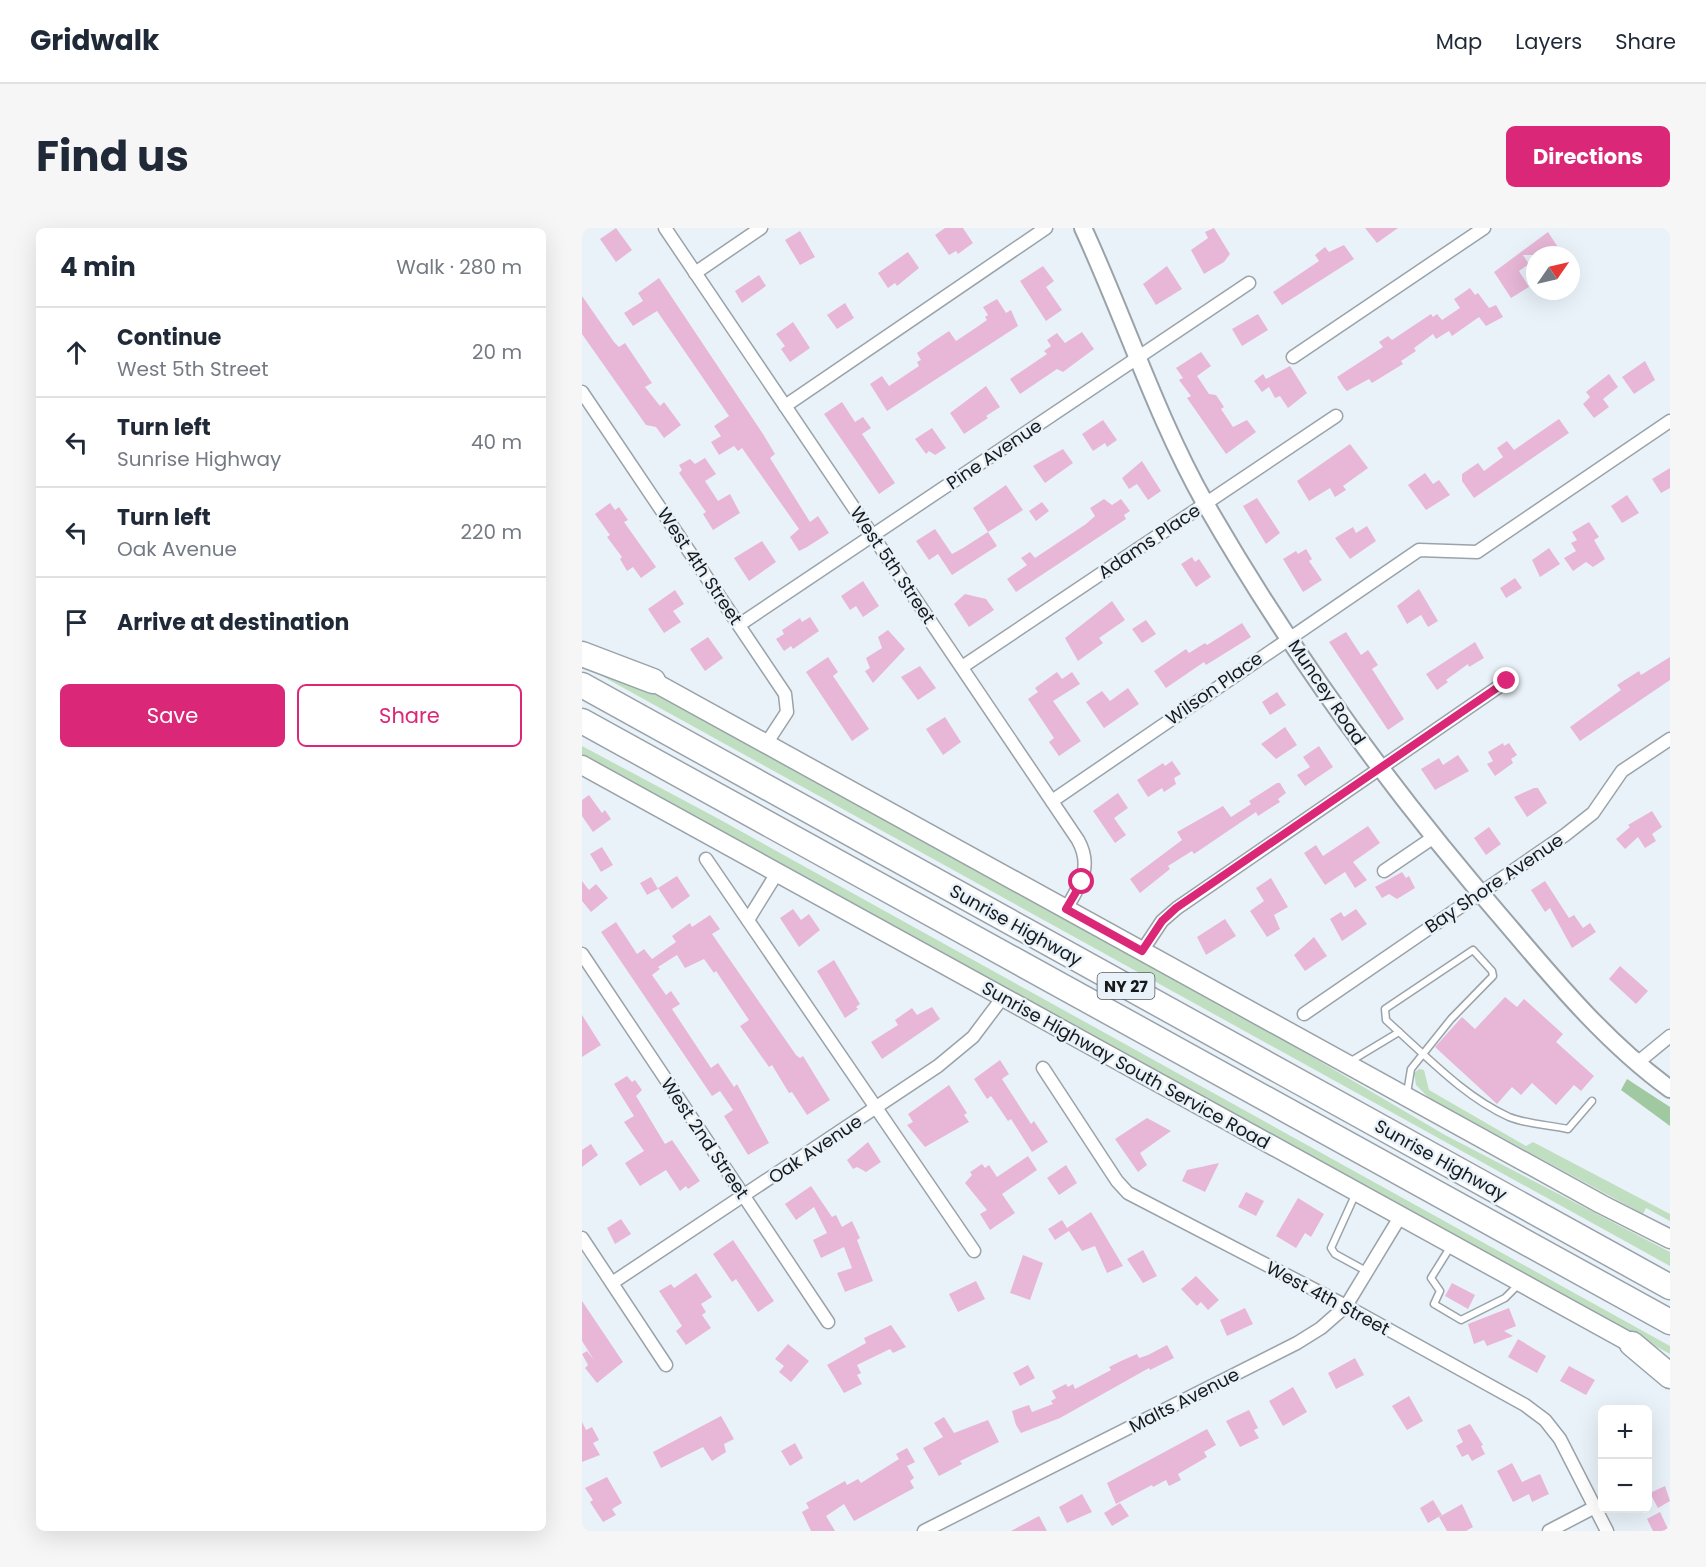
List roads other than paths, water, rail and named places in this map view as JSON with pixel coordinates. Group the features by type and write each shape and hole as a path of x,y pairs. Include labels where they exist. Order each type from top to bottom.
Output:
{"highway":[{"path":"582,654 653,681"},
{"name":"Sunrise Highway","path":"582,685 1670,1287"},
{"name":"Sunrise Highway","path":"582,721 1670,1322"},
{"path":"1632,1344 1670,1376"}],"main road":[{"name":"Sunrise Highway","path":"582,643 1406,1097 1670,1239"},
{"name":"Sunrise Highway South Service Road","path":"582,765 1670,1366"}],"street":[{"name":"West 5th Street","path":"665,228 1078,840 1087,861 1084,875 1066,909"},
{"path":"695,273 761,228"},
{"path":"785,405 1046,228"},
{"name":"Muncey Road","path":"1083,228 1137,358 1205,503 1289,637 1379,767 1479,892 1575,1002 1636,1063 1670,1089"},
{"path":"1293,357 1484,228"},
{"name":"Pine Avenue","path":"739,625 1249,283"},
{"name":"West 4th Street","path":"582,392 788,700 785,717 766,744"},
{"name":"Adams Place","path":"962,667 1336,416"},
{"name":"Wilson Place","path":"1052,801 1419,550 1477,552 1670,421"},
{"path":"1142,951 1162,921 1176,908 1507,681"},
{"name":"Bay Shore Avenue","path":"1304,1014 1593,813 1622,771 1670,739"},
{"path":"1384,871 1434,837"},
{"path":"706,859 974,1251"},
{"path":"748,920 777,873"},
{"name":"West 2nd Street","path":"582,954 828,1322"},
{"name":"Oak Avenue","path":"612,1283 744,1197 957,1052 980,1029 1003,997"},
{"path":"1636,1063 1670,1036"},
{"name":"West 4th Street","path":"1043,1068 1117,1182 1128,1193 1346,1306 1536,1413 1560,1439 1607,1531"},
{"name":"Malts Avenue","path":"924,1531 1297,1343 1321,1328 1346,1306 1401,1217"},
{"path":"582,1238 666,1365"},
{"path":"1549,1531 1595,1507"}],"lane":[{"path":"1406,1097 1411,1069 1424,1054 1451,1019 1493,976 1492,971 1473,950 1385,1009 1386,1020 1424,1054 1473,1095 1509,1117 1568,1129 1592,1101"},
{"path":"1347,1064 1399,1032"},
{"path":"1356,1193 1331,1248 1335,1254 1367,1272"},
{"path":"1452,1245 1431,1278 1440,1291 1434,1304 1461,1320 1505,1298 1520,1282"}]}
